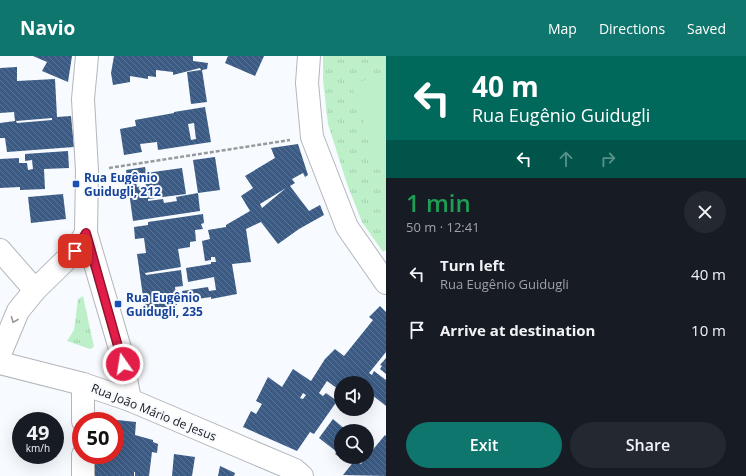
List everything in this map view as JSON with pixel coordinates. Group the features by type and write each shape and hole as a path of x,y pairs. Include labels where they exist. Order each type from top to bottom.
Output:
{"main road":[{"path":"87,56 83,99 87,172 86,233 121,352 130,400"},
{"path":"309,56 307,83 312,137 347,227 386,283"},
{"path":"0,354 18,311 35,290 75,251 86,233"},
{"path":"0,250 35,290"},
{"name":"Rua João Mário de Jesus","path":"0,363 83,384 130,400 298,474"},
{"path":"83,384 83,412"},
{"path":"83,464 83,476"}],"path":[{"path":"87,172 312,137"}],"green space":[{"path":"323,56 386,56 386,250 383,252 362,222 347,184 328,124 323,80"},
{"path":"386,73 386,186 351,85"},
{"path":"83,296 94,347 90,349 67,341 74,330 78,299"}],"building":[{"path":"33,56 72,56 68,82 42,71 47,62"},
{"path":"114,56 193,56 193,61 208,63 207,69 202,70 207,102 191,104 187,72 201,70 200,68 173,75 173,72 156,70 156,77 148,76 148,79 130,76 130,82 113,85 111,73"},
{"path":"228,56 264,56 255,76 225,63"},
{"path":"17,67 17,81 55,79 57,117 71,116 74,147 7,152 5,138 0,138 0,123 15,121 14,112 0,113 0,68","holes":["52,118 52,120 17,123 16,121"]},
{"path":"205,107 211,142 158,150 157,142 140,144 142,152 124,155 120,129 136,126 135,120","holes":["194,123 196,139 191,140 188,124"]},
{"path":"298,144 308,175 305,177 303,173 292,179 295,183 290,186 309,211 320,205 324,215 299,229 278,244 261,222 246,229 251,262 232,264 237,294 211,299 211,297 184,301 182,291 208,287 209,291 216,290 214,277 188,282 186,268 216,262 215,257 211,257 211,260 205,261 202,241 210,239 208,230 226,227 226,225 250,211 241,196 253,188 245,176 275,158 271,148","holes":["286,188 262,208 260,204"]},
{"path":"68,151 69,168 44,169 45,189 20,190 20,187 0,188 0,159 19,158 19,163 27,163 28,170 33,169 32,160 25,161 25,154"},
{"path":"215,157 220,190 198,193 193,160"},
{"path":"145,167 146,173 182,168 186,194 148,199 148,201 163,199 164,203 177,201 176,197 198,193 200,211 133,221 126,170","holes":["145,181 146,186 137,187 136,182"]},
{"path":"63,194 66,219 31,223 28,197"},
{"path":"203,214 204,223 201,224 203,229 195,230 196,241 190,242 190,247 178,249 181,267 145,273 146,275 181,270 183,286 175,287 177,305 145,311 137,254 146,253 144,238 135,239 134,227 148,225 148,222"},
{"path":"380,306 386,312 386,352 369,373 372,375 374,371 386,380 386,406 374,397 374,376 334,376 334,386 327,381 319,393 323,396 326,393 334,399 334,405 314,434 310,432 297,451 243,427 251,411 256,414 262,404 256,401 268,377 282,387 293,369 311,381 325,359 335,349 344,356 373,320 369,317","holes":["303,393 306,395 303,399 300,398"]},
{"path":"386,358 386,374 380,369 382,366 380,365"},
{"path":"333,419 339,424 334,424 334,450 319,438"},
{"path":"124,421 136,422 135,435 153,440 153,442 158,444 157,453 152,452 149,476 135,476 134,472 134,476 94,476 92,464 124,464"},
{"path":"385,435 386,476 343,475 352,464 374,464 374,448"},
{"path":"174,454 195,457 192,476 172,476"},
{"path":"220,466 235,473 234,476 218,476"}],"place":[{"name":"Rua Eugênio Guidugli, 212","path":"76,184"},
{"name":"Rua Eugênio Guidugli, 235","path":"118,304"}],"route":[{"path":"75,251 86,233 121,352 123,364"}]}
